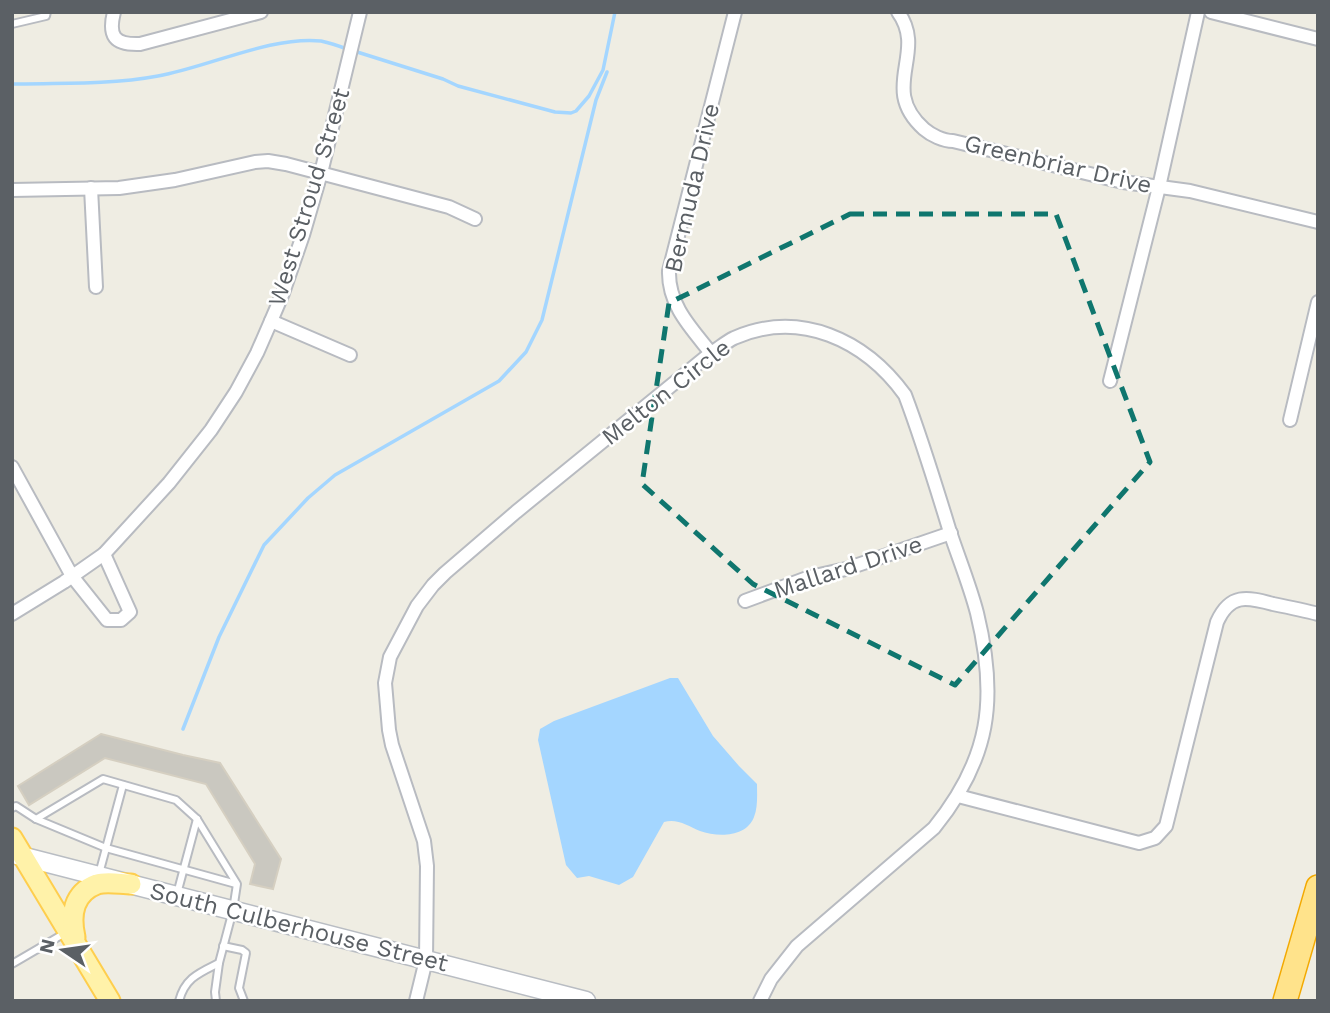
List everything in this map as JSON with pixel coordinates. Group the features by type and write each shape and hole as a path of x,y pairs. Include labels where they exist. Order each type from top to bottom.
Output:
{"highway":[{"path":"1285,1001 1318,887"}],"main road":[{"path":"12,838 18,855 109,1000"},
{"path":"72,938 73,908 85,892 100,883 131,884"}],"street":[{"path":"114,12 110,28 114,36 122,43 139,44 261,12"},
{"name":"Bermuda Drive","path":"711,353 677,309 669,284 669,271 735,12"},
{"name":"Greenbriar Drive","path":"898,12 909,41 902,89 911,116 928,133 947,141 1123,182 1190,191 1318,222"},
{"path":"1110,381 1159,187 1198,12"},
{"path":"1211,12 1318,39"},
{"name":"West Stroud Street","path":"12,614 104,554 154,501 211,430 236,392 271,321 303,234 360,17"},
{"path":"12,190 119,188 176,180 255,162 279,163 449,207 475,219"},
{"path":"91,188 96,287"},
{"path":"1290,420 1318,302"},
{"path":"271,321 350,355"},
{"name":"Melton Circle","path":"416,1001 426,960 427,866 424,841 392,745 385,683 390,657 417,606 445,573 711,353 751,332 791,327 808,328 847,342 885,370 905,395 977,612 988,687 986,720 980,747 958,796 934,828 797,946 771,979 760,1001"},
{"path":"12,467 72,576 107,620 121,620 130,612 104,554"},
{"name":"Mallard Drive","path":"745,601 810,577 846,569 951,533"},
{"path":"958,796 1139,843 1155,838 1166,826 1221,612 1238,599 1251,598 1318,614"},
{"name":"South Culberhouse Street","path":"18,855 586,1001"}],"lane":[{"path":"12,24 46,16 47,12"},
{"path":"36,819 103,779 176,800 197,818 237,884 219,963 216,1001"},
{"path":"98,875 123,785"},
{"path":"12,808 16,806 36,819 106,848 237,884"},
{"path":"177,896 197,818"},
{"path":"12,964 72,938"},
{"path":"223,946 246,953 239,988 244,1001"},
{"path":"179,1001 182,990 193,976 219,963"}],"highlighted area":[{"path":"850,214 1056,214 1150,462 955,685 753,584 642,484 669,303"}],"water":[{"path":"670,678 678,678 713,736 757,784 754,817 745,829 722,835 700,831 678,822 664,822 633,877 619,885 589,876 577,878 566,865 538,740 540,729 554,721"}],"building":[{"path":"101,734 220,763 281,859 273,889 250,884 255,864 206,784 105,758 29,805 18,786"}],"waterway":[{"path":"354,51 458,86 555,112 571,113 589,96 603,70 615,12"},
{"path":"12,84 140,79 178,72 281,43 321,41 347,49"},
{"path":"183,729 219,637 264,545 308,498 335,475 499,381 526,352 542,320 596,100 607,72"}]}
